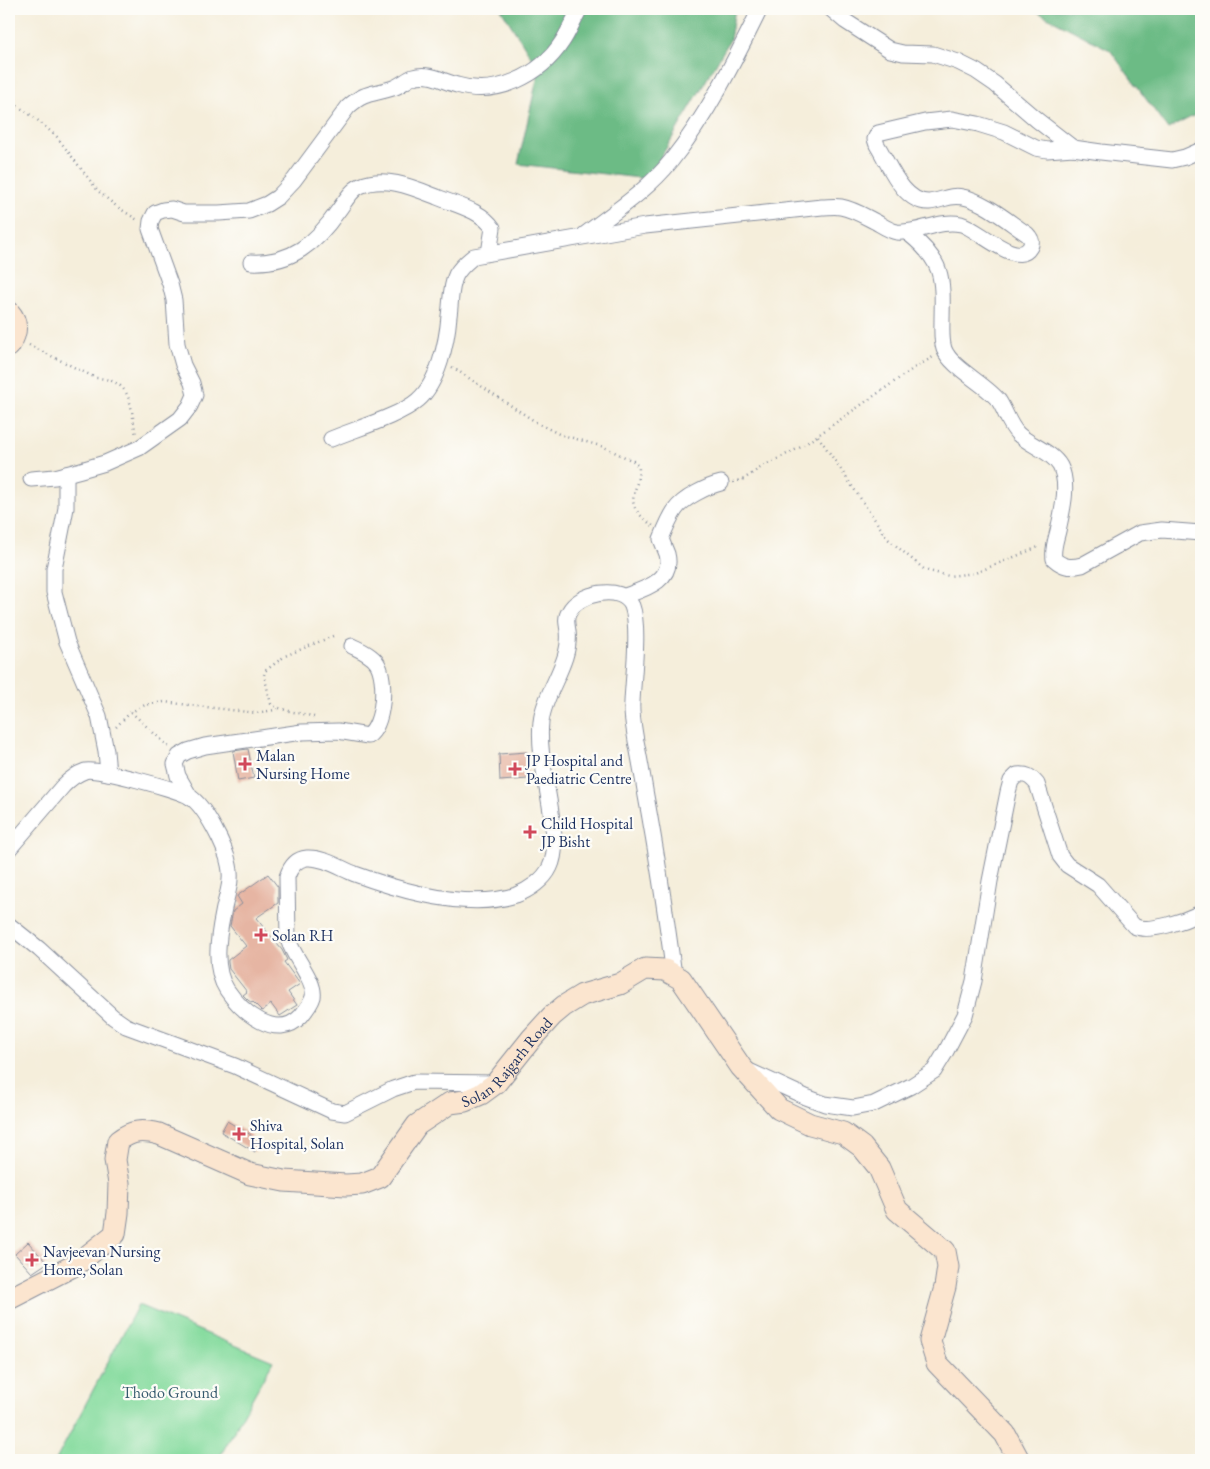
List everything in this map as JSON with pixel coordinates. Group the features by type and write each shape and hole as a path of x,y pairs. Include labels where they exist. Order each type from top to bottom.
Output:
{"main road":[{"path":"9,312 16,323 16,333 11,342"},
{"name":"Solan Rajgarh Road","path":"9,1299 77,1264 115,1234 119,1183 115,1160 118,1141 128,1134 144,1130 159,1134 250,1174 284,1181 346,1185 362,1184 380,1177 417,1125 450,1103 465,1101 481,1094 496,1083 552,1016 578,998 620,984 645,969 665,970 674,975"},
{"path":"674,975 681,979 741,1067 779,1109 810,1124 843,1133 862,1147 879,1168 897,1210 945,1251 948,1258 945,1287 930,1342 937,1364 1005,1434 1019,1460"}],"street":[{"path":"31,479 55,477 105,463 139,448 180,419 190,406 195,394 192,383 182,365 177,344 174,300 150,229 151,221 155,214 163,210 172,209 184,213 249,210 267,204 278,197 294,180 348,107 359,97 393,88 412,78 423,76 442,79 457,85 484,88 514,83 532,74 553,53 562,42 580,9"},
{"path":"583,237 638,194 671,161 712,100 760,9"},
{"path":"831,9 845,21 890,50 903,54 934,54 958,62 976,71 995,84 1037,120 1074,148"},
{"path":"331,439 408,408 420,399 433,380 440,360 449,320 455,276 463,264 474,256 645,226 822,207 842,207 894,231 908,233 942,223 961,224 974,229 1005,250 1016,254 1023,254 1032,244 1031,238 973,200 961,196 946,196 933,202 924,202 913,198 905,192 875,139 878,133 925,122 952,119 1004,132 1036,148 1047,150 1074,148 1172,160 1201,150"},
{"path":"251,262 266,263 289,257 309,243 329,224 348,198 360,186 381,182 406,185 482,216 493,228 489,253"},
{"path":"908,233 929,252 937,265 942,284 942,324 945,350 953,360 990,391 999,402 1018,434 1042,449 1059,466 1064,479 1064,493 1059,527 1054,541 1054,559 1066,567 1074,567 1082,565 1140,533 1162,530 1201,533"},
{"path":"66,474 66,508 54,569 54,592 67,642 99,716 108,774"},
{"path":"352,646 377,661 383,675 379,723 374,732 368,736 338,731 302,732 204,746 179,756 175,764 178,776 190,797 201,807 225,850 230,866 230,884 218,947 219,972 227,990 243,1008 260,1022 272,1026 288,1025 298,1019 308,1009 313,996 313,986 309,977 298,963 288,939 287,877 296,861 307,858 325,861 356,874 417,892 466,900 500,900 528,891 540,880 550,867 554,848 541,739 541,719 569,644 566,619 569,610 576,603 594,594 611,592 625,596 652,586 659,581 668,564 662,539 676,509 692,496 711,486 722,483"},
{"path":"625,596 634,612 636,649 631,711 662,890 674,975"},
{"path":"9,849 63,786 86,770 172,789 190,797"},
{"path":"741,1067 825,1104 853,1108 874,1104 911,1086 934,1070 965,1015 974,981 990,881 1008,792 1011,781 1017,775 1026,774 1036,784 1060,856 1067,866 1098,885 1134,926 1140,929 1159,926 1201,913"},
{"path":"9,925 113,1017 126,1026 235,1066 332,1111 345,1113 393,1089 414,1082 496,1083"}],"path":[{"path":"9,100 35,118 57,137 98,191 150,229"},
{"path":"11,342 96,378 108,379 123,387 128,393 139,448"},
{"path":"722,483 735,482 744,478 802,446 914,368 945,350"},
{"path":"440,360 538,424 558,434 604,447 633,462 639,467 633,506 639,516 664,533"},
{"path":"818,436 888,539 925,570 949,576 975,573 1054,541"},
{"path":"317,718 282,709 271,704 264,681 266,671 285,656 333,636"},
{"path":"104,739 131,712 145,705 164,702 256,713 282,709"},
{"path":"131,712 179,756"}],"green space":[{"path":"501,9 735,9 730,40 648,179 518,164 539,70"},
{"path":"1032,9 1201,9 1201,112 1168,129 1110,50"},
{"name":"Thodo Ground","path":"138,1305 273,1361 218,1460 56,1460"}],"building":[{"path":"248,749 254,778 238,781 233,751"},
{"path":"527,752 528,779 500,781 499,754"},
{"path":"268,874 278,887 278,903 256,918 282,950 287,960 284,962 300,984 288,992 297,1005 280,1016 271,1004 262,1011 243,995 247,992 229,969 228,962 246,946 230,926 233,911 242,904 237,896"},
{"path":"227,1121 251,1135 255,1152 221,1132"},
{"path":"28,1242 47,1263 32,1273 15,1254"}],"place":[{"name":"Malan Nursing Home","path":"245,764"},
{"name":"JP Hospital and Paediatric Centre","path":"515,769"},
{"name":"Child Hospital JP Bisht","path":"530,832"},
{"name":"Solan RH","path":"261,935"},
{"name":"Shiva Hospital, Solan","path":"239,1134"},
{"name":"Navjeevan Nursing Home, Solan","path":"32,1260"}]}
